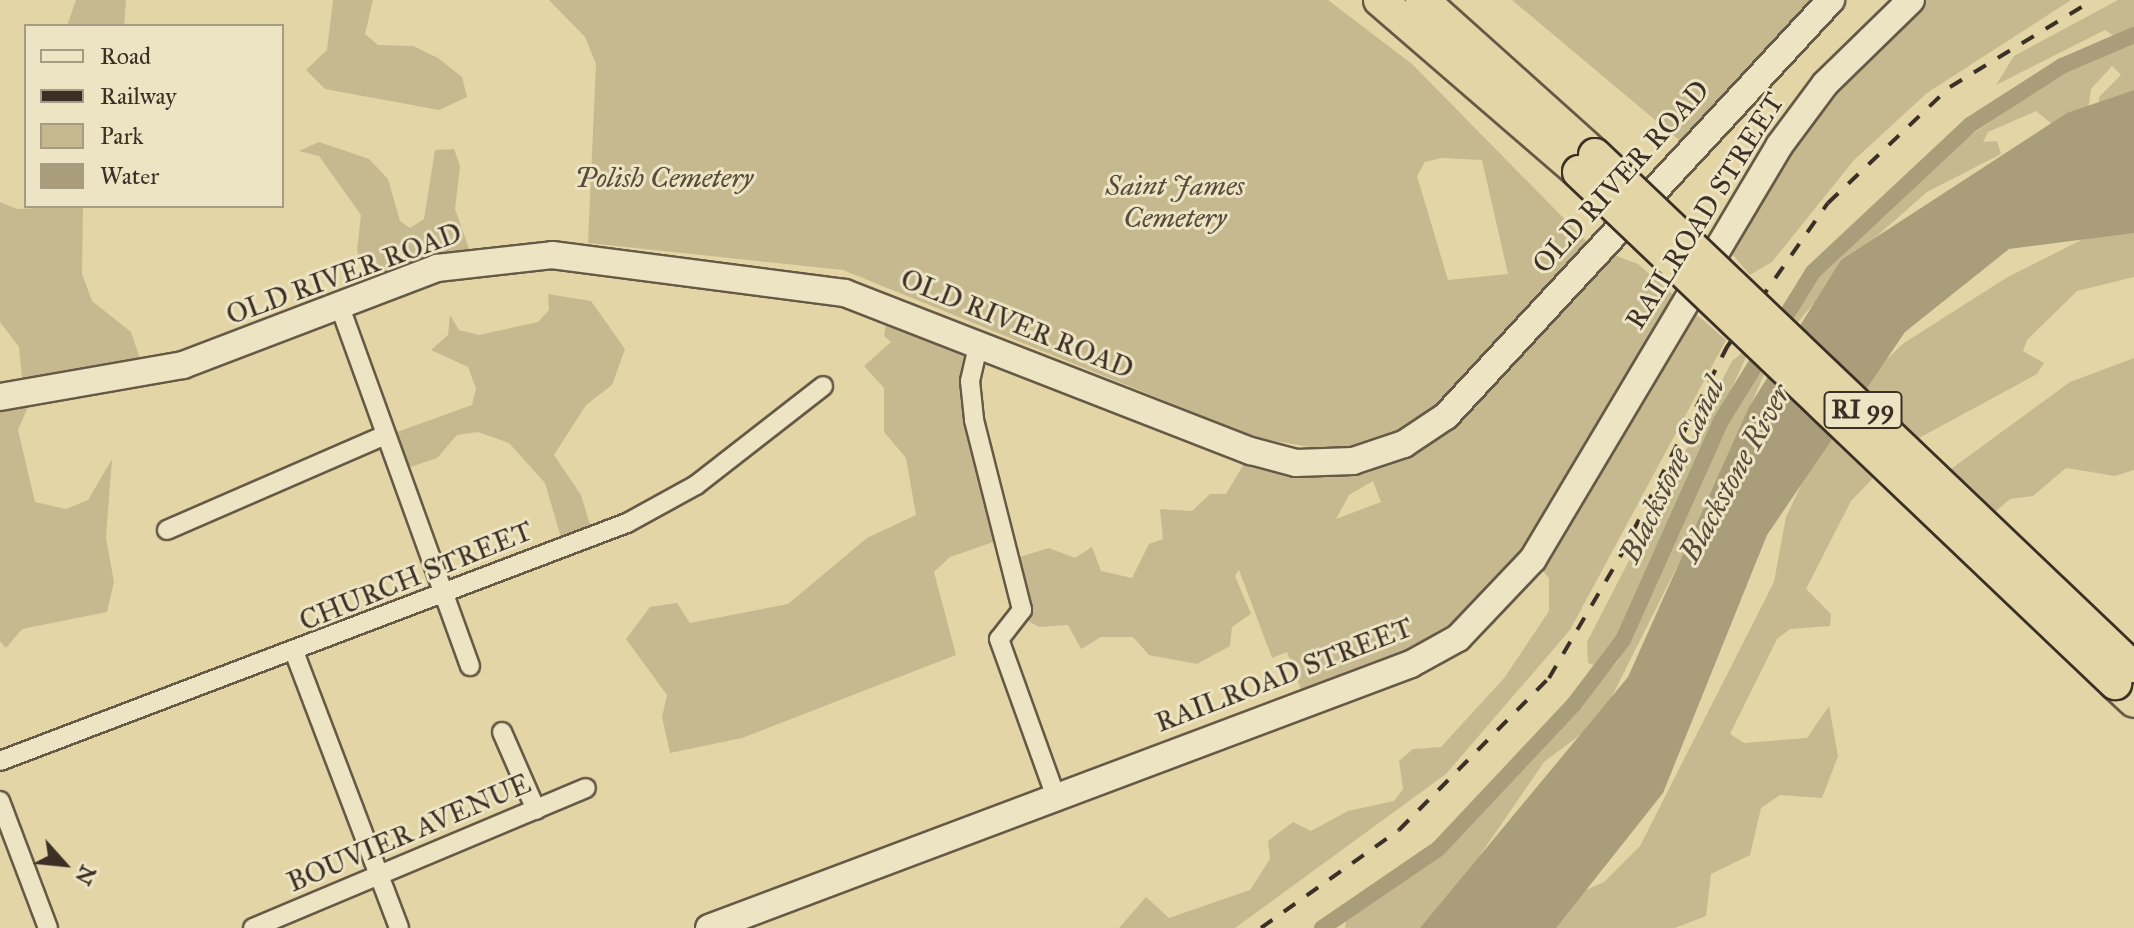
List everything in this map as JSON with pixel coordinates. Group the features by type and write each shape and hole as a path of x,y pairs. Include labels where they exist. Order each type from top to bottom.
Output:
{"highway":[{"name":"RI 99","path":"1380,0 1587,164"},
{"name":"RI 99","path":"1422,0 1587,164 2128,680"}],"main road":[{"name":"OLD RIVER ROAD","path":"0,397 183,365 473,259 552,255 845,293 1278,459 1353,461 1404,444 1470,392 1831,0"},
{"name":"RAILROAD STREET","path":"709,928 1411,664 1479,619 1561,516 1779,146 1825,84 1911,0"}],"street":[{"path":"340,307 383,436 470,666"},
{"path":"979,342 970,381 974,420 1022,610 999,639 1056,797"},
{"name":"CHURCH STREET","path":"0,761 295,654 661,507 823,386"},
{"path":"167,530 383,436"},
{"path":"295,654 399,928"},
{"path":"502,732 536,810"},
{"name":"BOUVIER AVENUE","path":"253,928 382,878 586,788"},
{"path":"0,801 48,928"}],"green space":[{"path":"76,0 126,0 124,24 68,24"},
{"path":"333,0 373,0 365,34 378,45 413,46 438,58 462,77 467,97 439,110 325,89 306,70 327,50"},
{"path":"549,0 1328,0 1412,64 1592,247 1638,264 1726,340 1570,630 1446,774 1235,928 1119,928 1146,897 1169,918 1250,890 1270,859 1268,841 1293,822 1311,831 1348,811 1394,801 1403,789 1399,761 1413,749 1441,747 1505,677 1549,611 1549,578 1532,558 1436,643 1303,695 1287,652 1272,658 1239,570 1235,576 1251,614 1232,627 1230,646 1197,664 1149,655 1133,637 1101,637 1081,649 1068,625 1039,627 1014,613 1013,559 1049,548 1075,558 1092,547 1101,571 1132,578 1149,544 1163,539 1160,509 1192,511 1210,494 1226,494 1254,447 1336,455 1369,442 1334,451 1257,438 843,270 588,243 596,64 585,37","holes":["1441,158 1482,160 1508,274 1448,280 1417,176 1425,162","1373,481 1381,502 1336,519 1349,495"]},
{"path":"1512,0 1821,0 1685,145"},
{"path":"1908,0 2071,0 1927,93 1854,160 1772,262 1750,275 1721,241 1785,125"},
{"path":"2118,0 2134,0 2134,108 2100,113 2099,97 2121,75 2112,66 2091,89 2088,111 2052,124 2036,111 1988,132 1983,142 1997,141 2001,154 1927,192 1852,258 1788,334 1780,328 1814,276 1932,162 2114,36 2105,30 1996,85 2014,56"},
{"path":"319,142 369,159 388,179 400,221 410,228 424,219 435,150 454,149 460,166 455,209 471,254 369,287 357,250 361,215 319,156 299,151"},
{"path":"0,202 17,209 83,208 82,274 92,301 131,332 143,368 35,390 18,430 35,502 66,509 88,500 112,459 106,538 114,582 107,612 22,629 6,648 0,641 0,393 23,388 19,347 0,322"},
{"path":"2134,223 2134,277 2077,291 2027,340 2023,351 2044,363 2037,374 1919,438 1860,384 1904,343 2006,278 2099,231"},
{"path":"548,294 591,301 625,349 612,385 586,405 554,455 581,495 592,531 562,541 545,483 509,443 478,432 457,435 437,458 402,470 386,436 472,405 476,389 468,367 431,350 448,335 450,315 459,330 479,335 538,322 549,310"},
{"path":"888,312 974,339 971,378 1002,539 950,557 934,572 956,655 742,738 670,753 662,717 667,695 626,639 650,607 677,603 690,623 788,604 867,538 916,515 906,458 884,432 884,388 864,366 891,342 884,336"},
{"path":"1751,346 1613,648 1596,666 1588,663 1587,642 1732,361"},
{"path":"1762,352 1769,363 1701,519 1600,720 1544,762 1430,928 1345,928 1348,907 1369,903 1445,852 1618,661"},
{"path":"2134,358 2134,470 2115,476 2066,468 2033,496 2010,499 1995,512 1951,469 2070,382"},
{"path":"1826,433 1873,478 1851,501 1806,589 1831,614 1830,626 1790,629 1777,639 1730,734 1744,743 1807,738 1829,706 1838,756 1822,798 1780,795 1761,808 1750,855 1711,874 1706,916 1675,928 1544,928 1570,897 1604,882 1640,846 1774,582 1786,517"}],"water":[{"name":"Blackstone River","path":"2134,90 2134,233 2009,249 1905,332 1767,535 1663,793 1556,928 1420,928 1628,677 1749,407 1841,260 2067,113"}],"waterway":[{"name":"Blackstone Canal","path":"1322,928 1438,849 1574,704 1623,640 1721,421 1813,272 1970,125 2062,66 2134,35"}],"railway":[{"path":"1261,928 1399,830 1549,678 1620,557 1727,347 1828,203 1950,87 2093,0"}],"park label":[{"name":"Polish Cemetery","path":"664,178"},
{"name":"Saint James Cemetery","path":"1175,202"}]}
